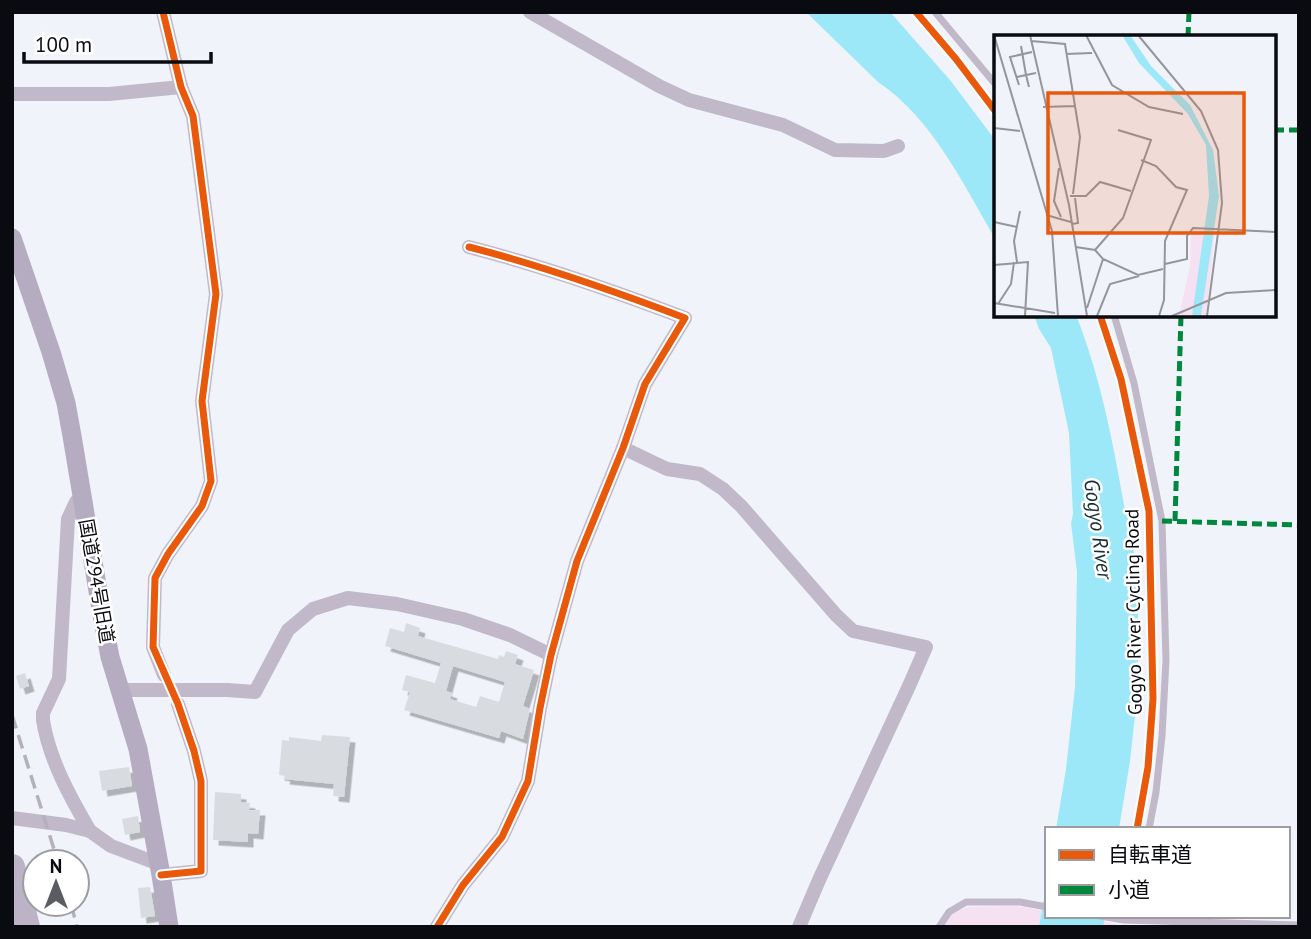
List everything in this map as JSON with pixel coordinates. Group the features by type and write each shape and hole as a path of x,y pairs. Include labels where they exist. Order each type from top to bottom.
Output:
{"highway":[{"path":"12,867 27,927"}],"street":[{"path":"163,12 181,87 193,116 216,294 202,401 211,481 202,506 168,554 155,578 153,646 164,675"},
{"path":"530,12 659,86 689,100 783,125 835,150 884,151 898,146"},
{"path":"12,94 109,94 181,87"},
{"name":"国道294号旧道","path":"12,238 66,403 110,657 138,749 169,927"},
{"path":"437,927 463,885 502,837 528,781 551,655 577,561 623,448 645,384 685,318 600,286 469,247"},
{"path":"623,448 667,469 700,474 723,489 853,631 926,647 799,927"},
{"path":"82,497 76,502 68,519 59,680 43,713 43,720 53,758 90,831"},
{"path":"120,690 255,692 288,630 313,609 348,598 397,604 463,619 510,635 551,655"},
{"path":"12,818 90,831 111,846 160,870 201,871 201,781 178,704"}],"lane":[{"path":"935,12 994,83"},
{"path":"1116,317 1134,383 1162,521 1166,660 1162,736 1149,827"},
{"path":"939,927 949,912 966,902 1024,903 1045,907"},
{"path":"1123,921 1299,925"}],"shaded area":[{"path":"1017,906 1045,911 1045,918 1084,918 1116,924 1115,927 943,927 953,912 969,907"}],"water":[{"path":"806,12 890,12 950,80 994,138 994,236 931,133 898,97 878,82"},
{"name":"Gogyo River","path":"1035,317 1077,317 1111,435 1125,510 1131,510 1138,611 1138,688 1119,827 1056,827 1075,687 1077,572 1071,523 1073,514 1069,433 1051,348"},
{"path":"1045,893 1045,918 1105,918 1103,927 1039,927"}],"building":[{"path":"406,623 420,628 418,636 498,659 499,655 504,657 506,651 518,655 515,664 534,670 523,706 530,709 523,739 501,731 499,738 404,710 410,692 402,690 406,675 435,683 441,663 385,646 390,628 404,632","holes":["453,666 505,682 499,702 480,696 476,707 450,699 452,693 446,691"]},
{"path":"25,673 29,686 20,689 16,676"},
{"path":"322,735 350,737 344,797 333,796 334,784 284,779 285,776 279,775 282,740 289,741 289,737 321,741"},
{"path":"129,767 132,786 102,791 99,771"},
{"path":"215,792 241,794 241,802 250,803 249,810 260,810 258,834 248,833 248,842 213,840"},
{"path":"138,816 140,832 125,835 122,819"},
{"path":"150,887 155,916 141,918 138,888"}],"railway":[{"path":"12,715 54,848"},
{"path":"75,918 77,927"}],"marked path":[{"path":"1188,35 1189,12"},
{"path":"1276,130 1299,130"},
{"path":"1175,521 1181,317"},
{"path":"1162,521 1299,525"}],"cycle path":[{"path":"161,875 201,871 201,781 178,704 153,647 155,578 168,554 202,506 211,481 202,401 216,294 193,116 181,87 163,12"},
{"path":"916,12 994,109"},
{"path":"437,927 463,885 502,837 528,781 551,655 577,561 623,448 645,384 685,318 578,279 469,247"},
{"name":"Gogyo River Cycling Road","path":"1101,317 1121,379 1149,511 1153,699 1148,767 1137,827"}]}
